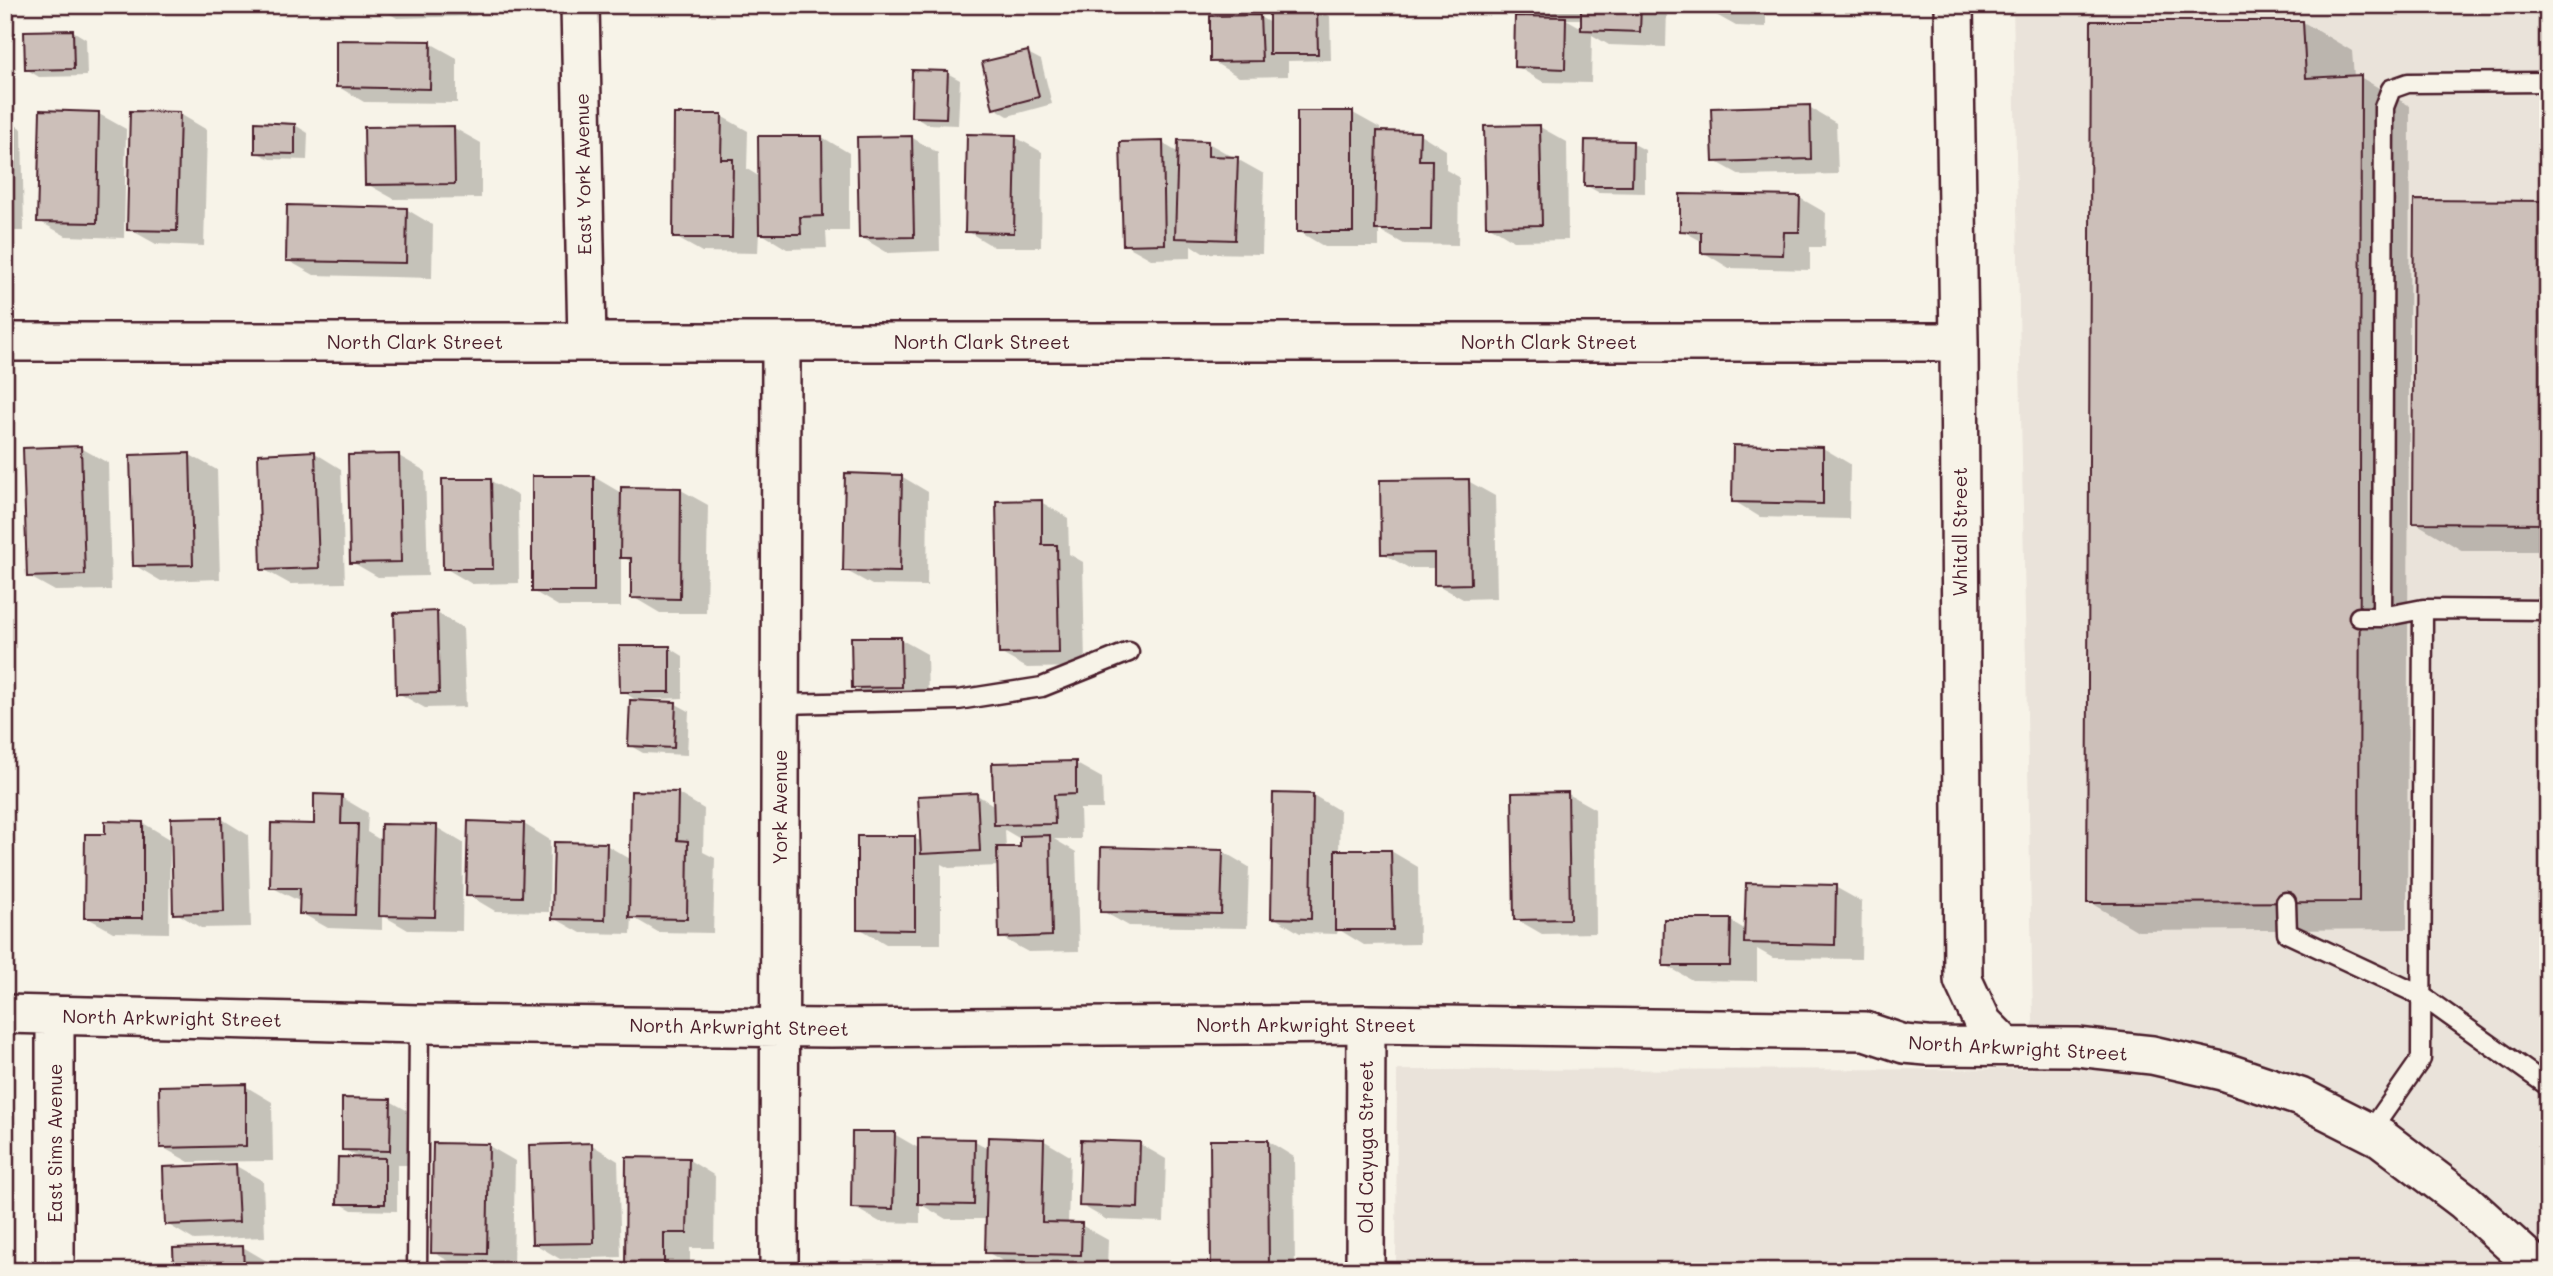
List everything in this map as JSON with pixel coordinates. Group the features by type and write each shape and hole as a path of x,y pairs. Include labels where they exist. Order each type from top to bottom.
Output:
{"street":[{"name":"East York Avenue","path":"580,5 587,342"},
{"name":"Whitall Street","path":"1954,5 1964,980 1983,1023 2006,1046"},
{"name":"North Clark Street","path":"5,342 1959,342"},
{"name":"York Avenue","path":"779,1271 780,342"},
{"name":"North Arkwright Street","path":"5,1014 419,1024 778,1027 1366,1024 1865,1031 1905,1044 1927,1046 2077,1047 2152,1055 2210,1068 2300,1097 2370,1132 2464,1202 2540,1271"},
{"name":"East Sims Avenue","path":"55,1015 55,1271"},
{"name":"Old Cayuga Street","path":"1365,1271 1366,1024"}],"lane":[{"path":"2382,617 2384,107 2391,89 2408,83 2548,82"},
{"path":"2370,1132 2421,1059 2423,609"},
{"path":"2359,617 2382,617 2423,609 2548,610"},
{"path":"780,704 958,700 1042,687 1129,652"},
{"path":"2286,902 2287,933 2422,996 2548,1086"},
{"path":"417,1271 419,1024"}],"shaded area":[{"path":"2013,5 2548,5 2548,1271 1396,1271 1397,1070 2034,1069"}],"building":[{"path":"1581,5 1641,5 1640,32 1581,30"},
{"path":"1708,5 1740,5 1739,13 1708,12"},
{"path":"1317,7 1318,54 1269,54 1269,8"},
{"path":"1260,15 1262,61 1210,62 1210,16"},
{"path":"1515,16 1566,17 1565,69 1514,67"},
{"path":"2091,21 2303,21 2306,78 2361,75 2359,902 2087,903"},
{"path":"73,30 74,69 25,70 24,31"},
{"path":"336,40 431,41 430,89 336,87"},
{"path":"1028,51 1039,97 993,109 982,62"},
{"path":"912,70 948,71 946,118 911,117"},
{"path":"1810,105 1811,159 1713,162 1711,108"},
{"path":"40,110 99,112 97,223 37,222"},
{"path":"130,111 180,112 177,231 127,230"},
{"path":"1297,111 1353,111 1353,232 1297,232"},
{"path":"674,114 722,114 721,159 733,159 732,238 673,238"},
{"path":"255,122 295,124 295,154 255,153"},
{"path":"1540,125 1542,225 1486,226 1484,126"},
{"path":"454,126 455,184 365,185 364,127"},
{"path":"1377,131 1420,132 1419,160 1432,160 1431,230 1375,230"},
{"path":"967,134 1016,135 1014,233 965,232"},
{"path":"758,136 822,136 823,216 800,217 801,234 759,234"},
{"path":"912,136 914,237 859,238 857,137"},
{"path":"1178,140 1208,141 1208,156 1238,157 1235,240 1175,238"},
{"path":"1585,140 1633,141 1632,186 1584,186"},
{"path":"1163,141 1165,244 1123,245 1120,142"},
{"path":"1680,194 1800,196 1799,232 1784,232 1783,255 1701,253 1701,232 1680,231"},
{"path":"2414,200 2548,201 2548,524 2412,523"},
{"path":"287,205 407,208 406,263 286,261"},
{"path":"1733,445 1823,447 1823,504 1732,502"},
{"path":"81,446 85,575 27,577 23,448"},
{"path":"315,451 319,568 261,570 258,454"},
{"path":"190,453 193,565 133,566 130,455"},
{"path":"399,454 401,562 350,563 348,455"},
{"path":"845,473 902,475 900,572 843,571"},
{"path":"532,476 594,476 594,592 532,592"},
{"path":"442,479 491,479 493,569 443,569"},
{"path":"1469,479 1471,584 1434,585 1434,553 1381,554 1380,480"},
{"path":"621,487 681,488 680,599 631,598 631,558 620,558"},
{"path":"1042,500 1042,545 1057,545 1059,653 999,654 996,501"},
{"path":"2545,544 2548,544 2548,582 2544,582"},
{"path":"437,611 439,693 396,694 394,613"},
{"path":"851,637 901,637 902,687 852,688"},
{"path":"619,646 670,646 670,692 620,692"},
{"path":"630,700 676,702 674,748 628,746"},
{"path":"1076,761 1076,794 1054,795 1055,824 994,825 992,763"},
{"path":"631,791 678,792 677,840 688,841 687,919 629,918"},
{"path":"1568,792 1570,919 1514,920 1512,793"},
{"path":"977,793 980,851 921,854 918,796"},
{"path":"1273,793 1313,794 1311,919 1271,918"},
{"path":"314,794 342,795 341,824 358,824 355,915 299,914 300,888 270,888 271,823 314,824"},
{"path":"222,817 224,912 173,914 171,818"},
{"path":"105,821 143,822 143,918 84,918 85,834 105,834"},
{"path":"468,821 524,823 522,897 466,896"},
{"path":"381,824 437,825 435,917 379,916"},
{"path":"1050,835 1052,936 999,938 997,847 1020,847 1020,836"},
{"path":"857,836 915,836 915,930 857,929"},
{"path":"554,842 607,843 605,920 552,919"},
{"path":"1101,847 1223,850 1221,914 1100,912"},
{"path":"1335,850 1391,850 1393,930 1335,930"},
{"path":"1746,883 1836,885 1835,945 1744,943"},
{"path":"1664,919 1731,919 1730,966 1663,966"},
{"path":"246,1084 246,1146 160,1148 159,1086"},
{"path":"342,1098 391,1099 390,1151 342,1150"},
{"path":"852,1132 895,1132 893,1209 851,1208"},
{"path":"988,1137 1044,1139 1042,1222 1082,1223 1081,1255 985,1253"},
{"path":"918,1138 975,1139 974,1205 918,1204"},
{"path":"1081,1140 1140,1142 1138,1208 1079,1206"},
{"path":"1210,1140 1268,1140 1269,1271 1211,1271"},
{"path":"433,1143 489,1144 487,1254 431,1253"},
{"path":"592,1143 594,1243 532,1244 529,1145"},
{"path":"338,1157 385,1158 385,1204 337,1204"},
{"path":"626,1157 689,1158 687,1233 664,1233 664,1271 625,1271"},
{"path":"236,1164 239,1222 165,1225 163,1167"},
{"path":"243,1246 244,1271 174,1271 173,1248"}]}
